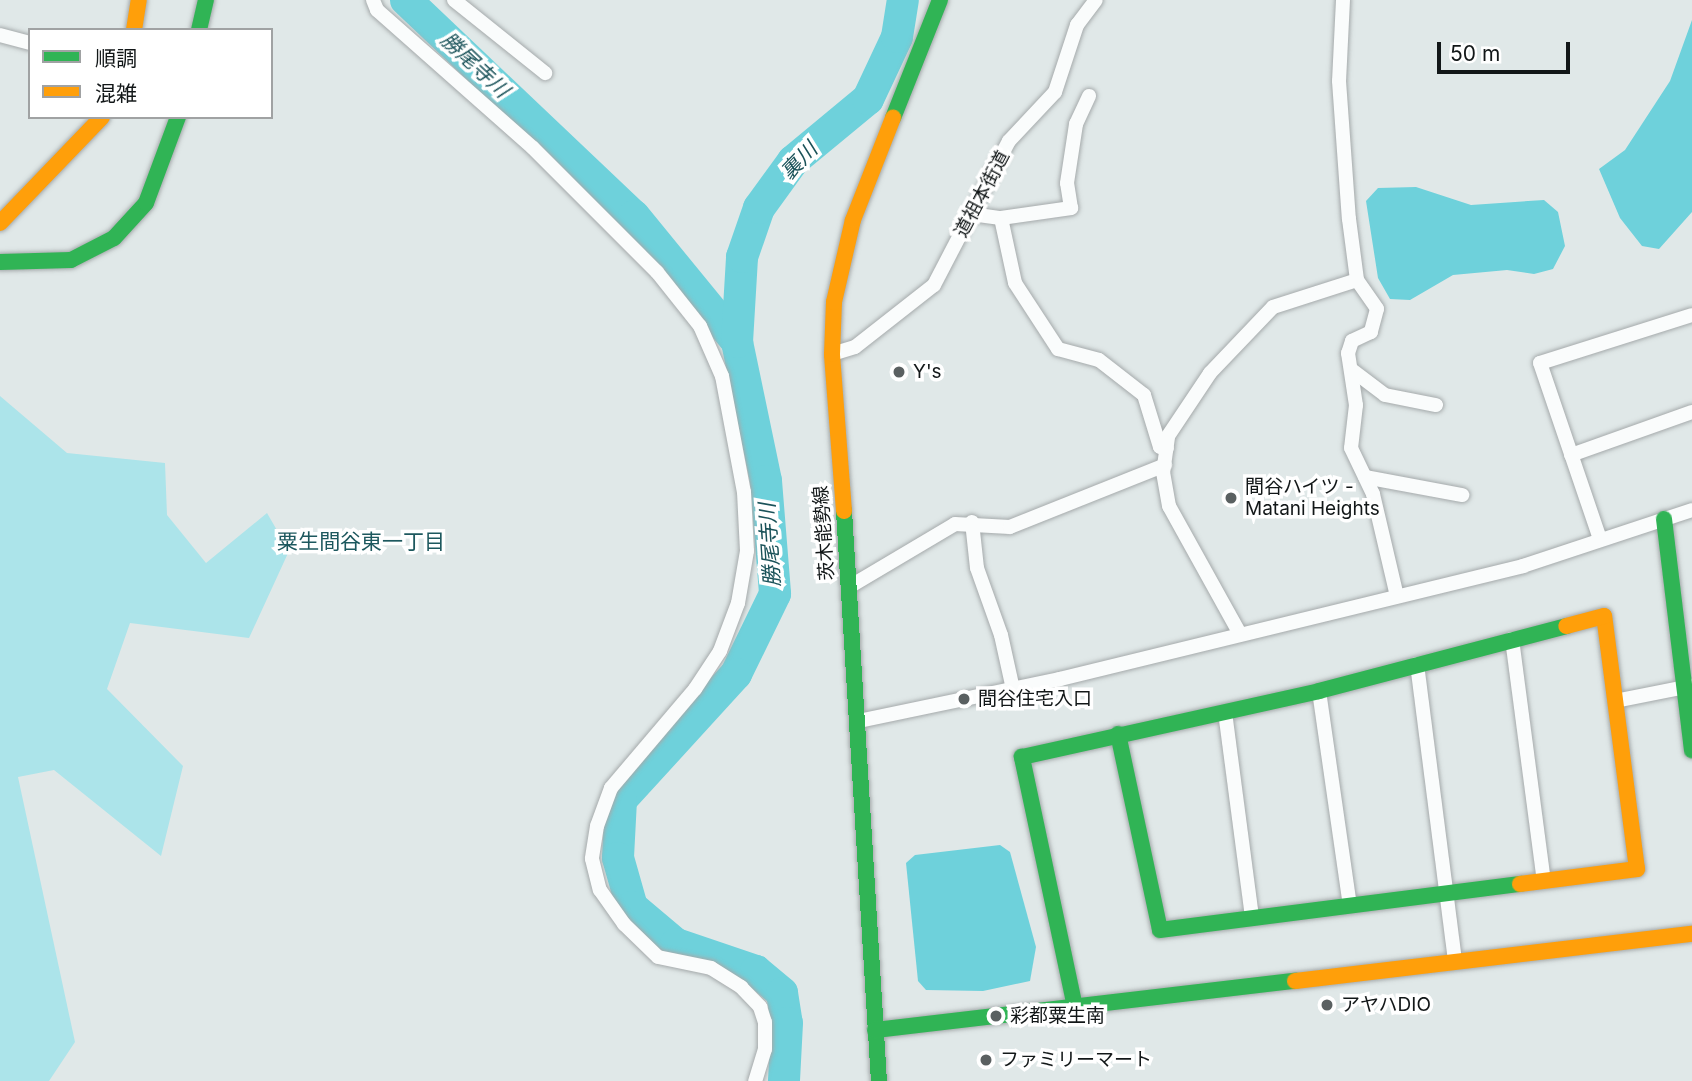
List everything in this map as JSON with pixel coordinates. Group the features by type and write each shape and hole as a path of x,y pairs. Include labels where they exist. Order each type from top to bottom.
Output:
{"street":[{"path":"134,28 139,0"},
{"path":"199,28 206,0"},
{"path":"373,0 377,10 533,148 657,272 700,326 722,376 744,492 747,551 738,603 720,651 695,689 611,788 592,859 600,890 624,924 659,957 711,968 741,987 760,1007 765,1021 765,1049 755,1081"},
{"path":"454,0 545,73"},
{"name":"茨木能勢線","path":"879,1081 859,721 832,354 834,302 853,220 940,0"},
{"name":"道祖本街道","path":"832,354 855,347 934,285 1009,141 1055,92 1077,25 1096,0"},
{"path":"1343,0 1339,81 1357,281 1377,309 1371,332 1352,341 1349,353 1356,405 1351,447 1374,494 1397,596"},
{"path":"0,35 28,42"},
{"path":"971,214 1001,218 1071,208 1067,183 1076,124 1089,96"},
{"path":"0,223 100,119"},
{"path":"0,262 71,260 114,238 146,203 177,119"},
{"path":"1001,218 1015,283 1058,349 1099,359 1144,395 1160,447 1167,448"},
{"path":"1240,635 1169,506 1164,465 1168,436 1210,373 1273,307 1357,281"},
{"path":"1600,539 1540,363 1692,315"},
{"path":"1352,370 1385,395 1436,405"},
{"path":"1571,455 1692,412"},
{"path":"849,587 920,541 955,524 972,522 1010,527 1164,465"},
{"path":"1365,477 1462,495"},
{"path":"859,721 1240,635 1523,565 1692,510"},
{"path":"1664,519 1688,687 1692,750"},
{"path":"972,522 977,568 1001,635 1013,688"},
{"path":"1075,1007 1022,757 1118,734 1319,691 1604,616 1637,869 1160,930 1118,734"},
{"path":"1512,639 1544,881"},
{"path":"1417,664 1455,962"},
{"path":"1615,701 1688,687"},
{"path":"1319,691 1350,906"},
{"path":"1225,712 1252,918"},
{"path":"876,1030 1692,934"}],"shaded area":[{"path":"1692,20 1692,212 1659,249 1642,246 1620,218 1599,169 1625,150 1670,81"},
{"path":"1416,187 1471,205 1544,200 1558,212 1565,246 1553,269 1534,274 1507,270 1453,275 1410,300 1390,299 1378,278 1366,201 1378,188"},
{"path":"0,396 67,453 165,463 167,515 206,563 267,513 289,551 249,638 130,623 107,689 183,766 161,856 54,770 18,777 75,1042 49,1081 0,1081"},
{"path":"1000,845 1010,852 1036,947 1030,981 983,991 926,990 918,981 906,863 915,855"}],"waterway":[{"name":"勝尾寺川","path":"406,0 634,216 737,342 766,481 775,594 736,674 621,800 618,858 632,907 676,944 756,971 782,993 787,1023 784,1081"},
{"name":"裏川","path":"737,342 742,257 759,208 793,161 868,99 897,37 903,0"}],"traffic: fast":[{"path":"199,28 206,0"},
{"path":"893,118 940,0"},
{"path":"0,262 71,260 114,238 146,203 177,119"},
{"path":"844,511 879,1081"},
{"path":"1664,519 1692,750"},
{"path":"1075,1007 1022,757 1319,691 1566,626"},
{"path":"1118,734 1160,930 1520,884"},
{"path":"875,1030 1295,981"}],"traffic: slow":[{"path":"134,28 139,0"},
{"path":"844,511 832,354 834,302 853,220 893,118"},
{"path":"0,223 100,119"},
{"path":"1520,884 1637,869 1604,616 1566,626"},
{"path":"1295,981 1692,934"}],"place":[{"name":"Y's","path":"899,372"},
{"name":"間谷ハイツ - Matani Heights","path":"1231,498"},
{"name":"間谷住宅入口","path":"964,699"},
{"name":"アヤハDIO","path":"1327,1005"},
{"name":"彩都粟生南","path":"996,1016"},
{"name":"ファミリーマート","path":"986,1060"}],"district":[{"name":"粟生間谷東一丁目","path":"361,542"}]}
